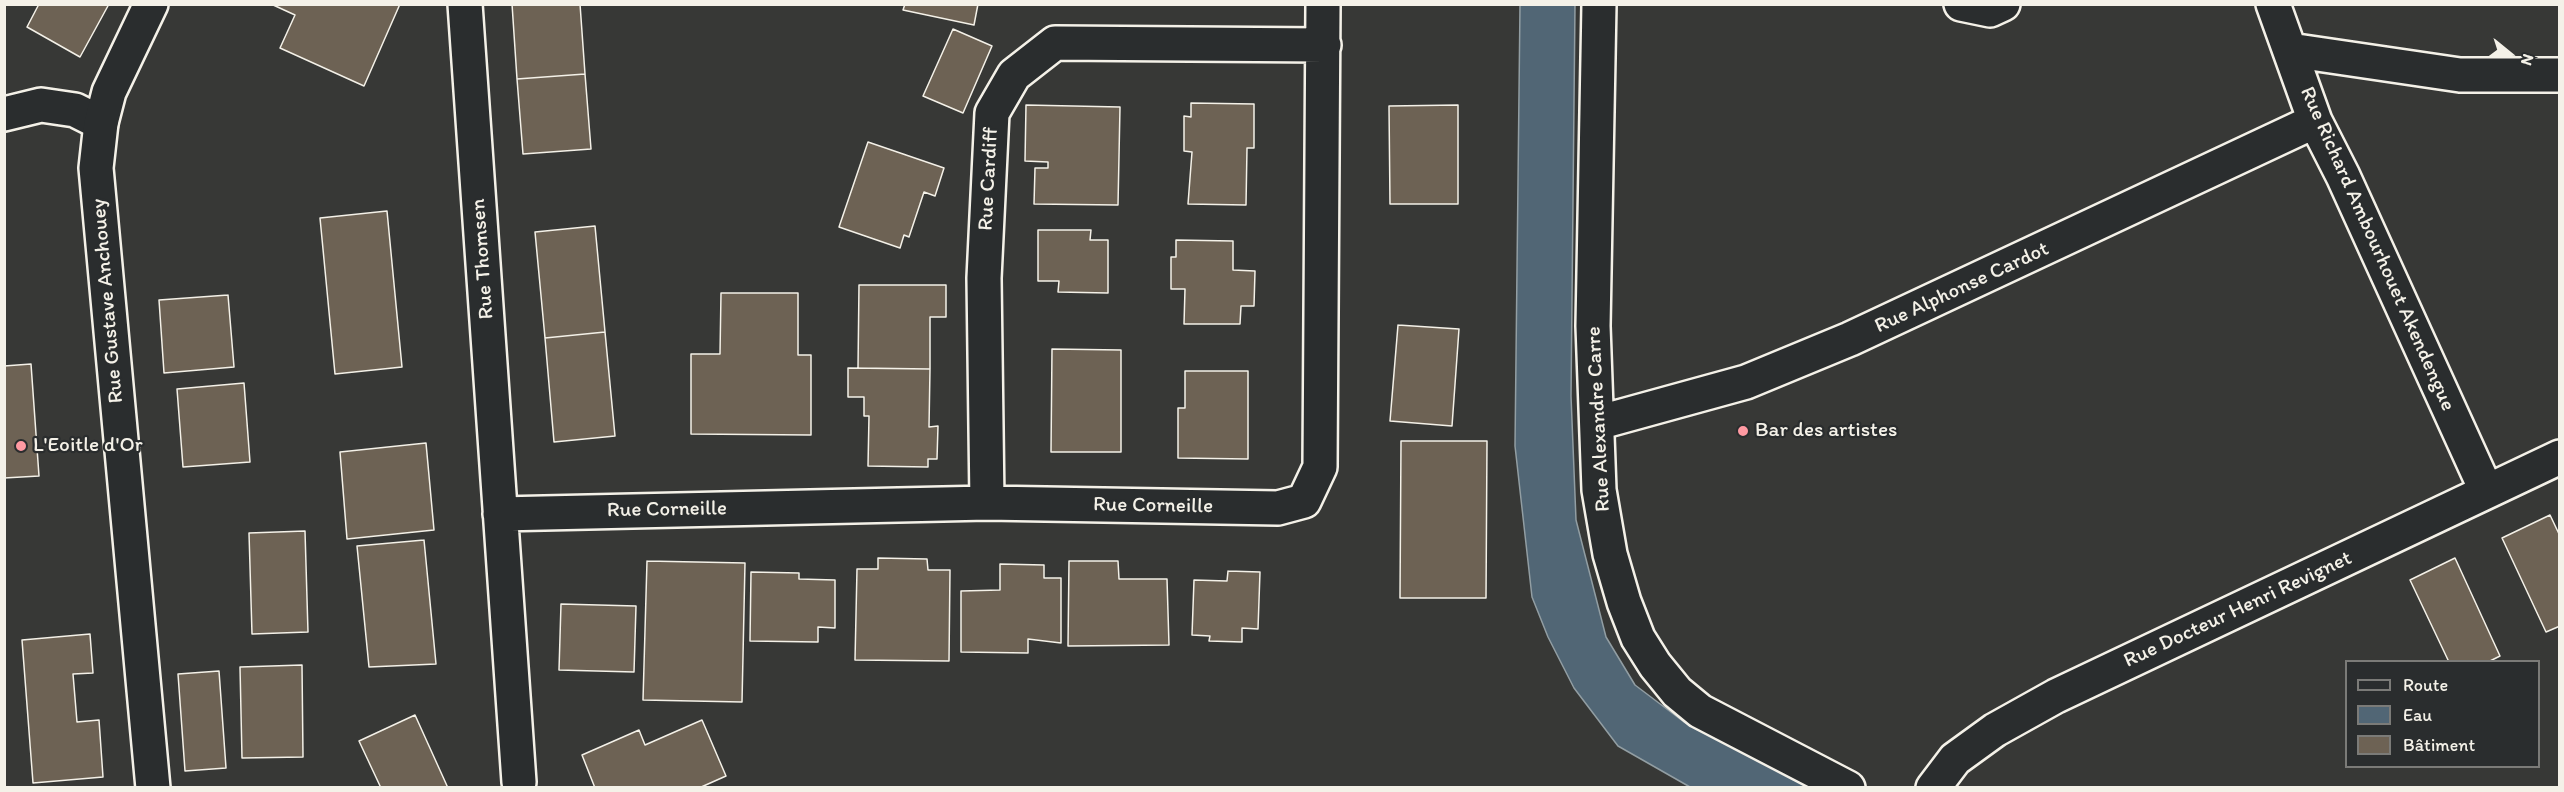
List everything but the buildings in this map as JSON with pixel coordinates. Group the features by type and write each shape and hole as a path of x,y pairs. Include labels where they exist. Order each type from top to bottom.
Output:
{"street":[{"name":"Rue Gustave Anchouey","path":"151,4 109,92 101,123 96,168 153,788"},
{"name":"Rue Thomsen","path":"465,4 519,782"},
{"name":"Rue Corneille","path":"500,514 987,503 1278,508 1304,501 1320,467 1323,4"},
{"name":"Rue Alexandre Carre","path":"1599,4 1593,326 1599,490 1610,554 1624,602 1638,638 1655,666 1677,692 1700,711 1848,788"},
{"path":"1961,4 1990,10 2003,4"},
{"name":"Rue Richard Ambourhouet Akendengue","path":"2273,4 2315,121 2343,176 2486,490"},
{"name":"Rue Cardiff","path":"987,503 984,278 992,113 1014,75 1055,43 1324,45"},
{"path":"2290,50 2460,75 2559,75"},
{"path":"4,114 40,105 75,110 101,123"},
{"name":"Rue Alphonse Cardot","path":"1597,423 1746,382 1850,339 2315,121"},
{"name":"Rue Docteur Henri Revignet","path":"1933,788 1955,759 1995,730 2056,696 2231,615 2486,490 2559,457"}],"water":[{"path":"1520,5 1575,5 1571,396 1576,520 1606,637 1635,685 1684,722 1815,787 1690,787 1618,746 1574,688 1548,637 1532,597 1515,446"}],"place":[{"name":"Bar des artistes","path":"1743,431"},
{"name":"L'Eoitle d'Or","path":"21,446"}]}
